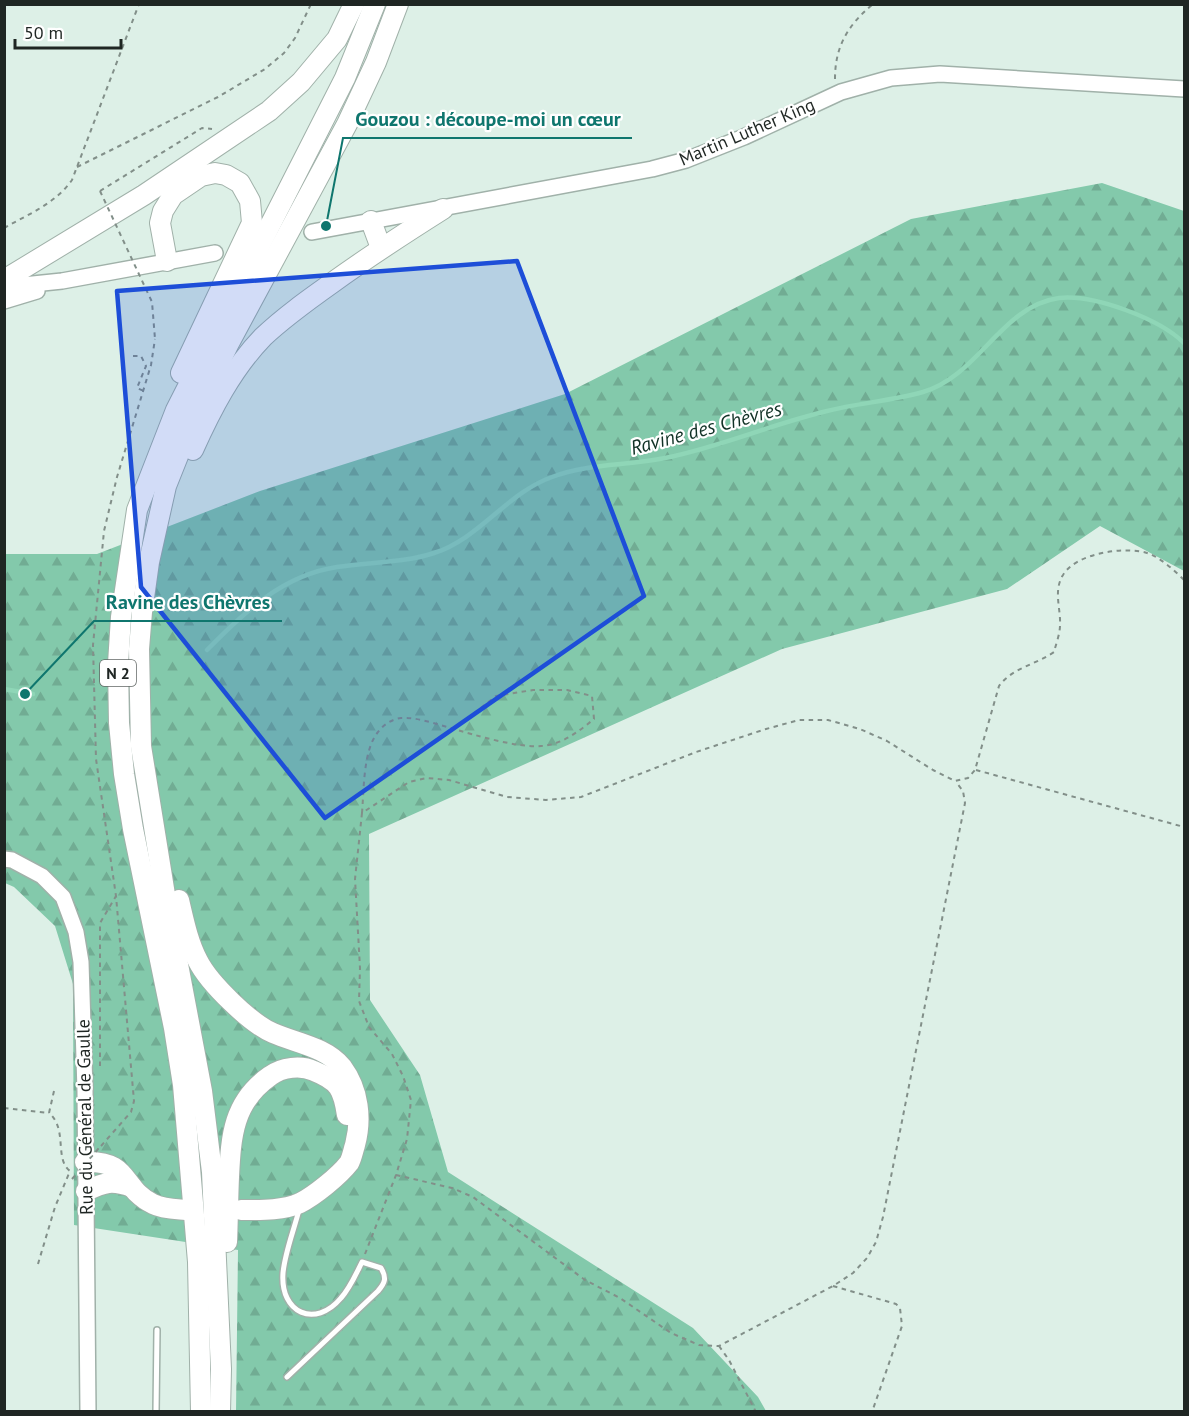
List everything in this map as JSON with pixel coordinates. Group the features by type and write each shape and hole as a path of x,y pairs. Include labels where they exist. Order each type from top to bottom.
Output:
{"highway":[{"path":"4,280 144,195 269,111 301,82 337,39 354,4"},
{"name":"N 2","path":"201,1412 198,1262 183,1085 124,774 119,723 118,664 121,617 137,510 176,410 345,78 375,4"},
{"name":"N 2","path":"220,1412 221,1369 212,1173 203,1102 166,901 141,747 139,649 149,562 166,486 198,406 228,345 347,124 376,62 398,4"},
{"path":"137,510 142,477 160,421 252,223 250,201 240,183 226,175 215,173 201,176 173,195 163,211 160,223 167,261"},
{"path":"139,649 146,631 170,514 186,466 211,410 239,367 263,338 300,305 381,248 443,209"},
{"path":"370,221 381,248"},
{"path":"141,747 155,780 186,931 199,963 240,1010 271,1032 323,1052 340,1064 350,1079 359,1106 358,1134 350,1162 332,1180 301,1203 288,1207 241,1210"},
{"path":"221,1369 231,1142 236,1119 248,1096 261,1082 275,1072 293,1067 310,1069 332,1078 344,1097 349,1122 345,1150 332,1180"},
{"path":"80,1167 104,1162 116,1166 132,1187 153,1204 186,1210"},
{"path":"79,1185 116,1181 132,1187"}],"street":[{"name":"Martin Luther King","path":"312,232 652,169 686,160 744,137 834,95 891,78 940,74 1185,89"},
{"path":"4,287 62,281 215,254"},
{"path":"4,301 62,281"},
{"name":"Rue du Général de Gaulle","path":"4,859 12,860 42,876 63,897 76,932 81,962 85,1091 79,1185 88,1412"}],"lane":[{"path":"287,1377 384,1284 385,1274 381,1268 362,1262 341,1298 326,1311 308,1315 293,1308 286,1298 283,1273 301,1203"},
{"path":"156,1412 157,1330"}],"path":[{"path":"4,228 43,207 65,190 77,167 139,4"},
{"path":"77,167 218,97 265,69 284,53 295,38 311,4"},
{"path":"834,95 835,64 842,41 857,18 873,4"},
{"path":"79,1185 131,1112 135,1101 116,896 96,759 93,645 104,531 117,477 151,365 155,339 152,302 100,191 202,128 221,129"},
{"path":"133,356 141,356 146,366 137,388 144,391"},
{"path":"956,781 968,778 975,770 999,686 1006,676 1040,662 1054,652 1060,627 1058,594 1063,575 1081,559 1095,554 1148,553 1185,580"},
{"path":"362,1262 396,1175 407,1139 411,1100 392,1054 369,1027 359,1001 360,968 355,879 367,755 377,733 389,722 400,718 423,720 454,729 521,745 543,746 572,736 594,719 592,696 567,690 534,690 496,696 454,729"},
{"path":"362,813 409,782 427,778 449,780 507,797 546,800 581,797 696,752 799,720 828,720 860,729 887,741 933,770 956,781 963,791 965,803 883,1217 876,1242 867,1258 853,1273 833,1286 719,1346 699,1345 671,1333 620,1298 585,1280 473,1197 452,1188 396,1175"},
{"path":"975,770 1185,827"},
{"path":"85,1091 100,1072 100,923 116,896"},
{"path":"49,1113 54,1091"},
{"path":"4,1108 49,1113 60,1132 62,1161 65,1167 80,1167"},
{"path":"38,1264 55,1207 80,1167"},
{"path":"833,1286 896,1304 900,1308 902,1326 872,1412"},
{"path":"719,1346 729,1360 756,1412"}],"highlighted area":[{"path":"517,261 644,596 325,818 141,587 117,291"}],"green space":[{"path":"1102,183 1184,211 1184,571 1100,526 1007,589 782,649 369,834 370,1000 420,1075 448,1172 693,1328 758,1397 766,1411 236,1411 238,1250 74,1225 73,984 55,926 14,887 5,883 4,554 97,554 260,491 565,394 911,219"}],"waterway":[{"name":"Ravine des Chèvres","path":"207,650 250,609 299,578 337,567 399,561 434,553 465,537 521,494 552,477 580,469 651,461 685,453 827,411 899,398 943,384 960,372 1005,327 1021,314 1039,304 1059,298 1108,304 1159,325 1184,343"},
{"name":"Ravine des Chèvres","path":"4,689 33,694"}],"place":[{"name":"Gouzou : découpe-moi un cœur","path":"326,226"},
{"name":"Ravine des Chèvres","path":"25,694"}]}
